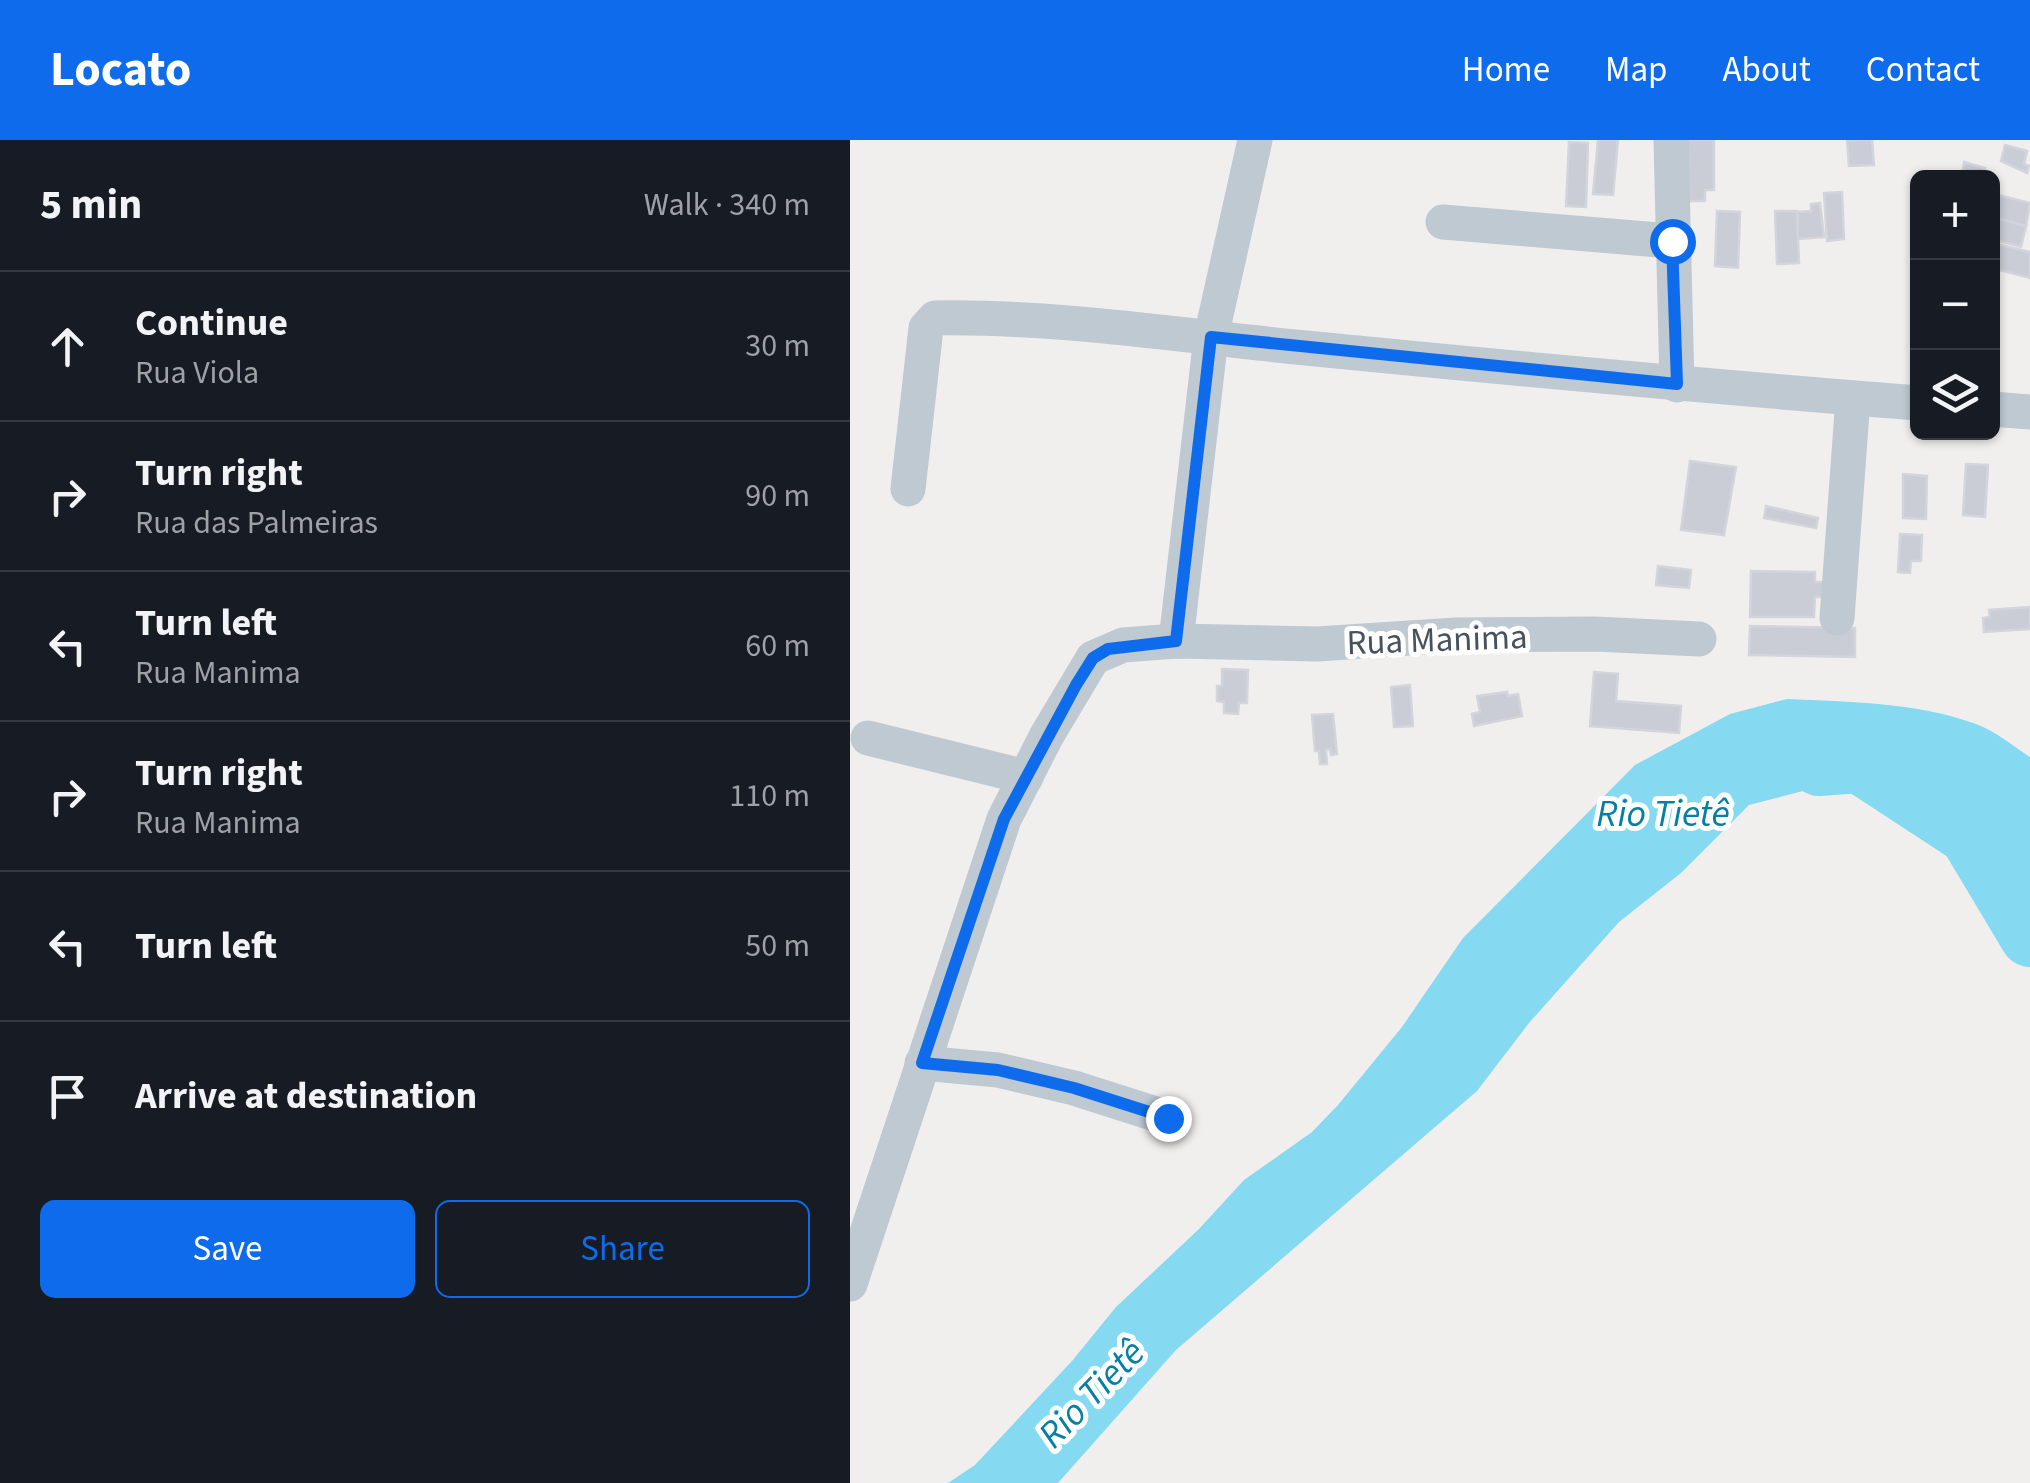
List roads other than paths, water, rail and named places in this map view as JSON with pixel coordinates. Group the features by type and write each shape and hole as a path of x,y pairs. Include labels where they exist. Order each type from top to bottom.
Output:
{"street":[{"path":"1176,641 1211,337 1255,140"},
{"path":"1671,140 1677,384"},
{"path":"1443,222 1672,241"},
{"path":"908,488 926,328 931,320 1073,323 1677,384 1910,402"},
{"path":"1837,618 1853,398"},
{"path":"2000,410 2030,412"},
{"name":"Rua Manima","path":"850,1284 1004,819 1093,658 1122,645 1176,641 1316,644 1536,634 1698,639"},
{"path":"868,738 1026,777"},
{"path":"922,1063 998,1070 1074,1088 1168,1118"}],"water":[{"name":"Rio Tietê","path":"1787,699 1883,704 1930,711 1976,724 2030,757 2030,932 1963,817 1907,784 1807,790 1749,805 1681,873 1619,922 1529,1023 1477,1091 1176,1350 1058,1483 948,1483 975,1465 1072,1361 1116,1307 1199,1229 1244,1180 1312,1132 1338,1105 1402,1027 1463,938 1635,765 1730,714"}],"waterway":[{"name":"Rio Tietê","path":"1819,766 1859,763 1969,835 2030,937"}]}
